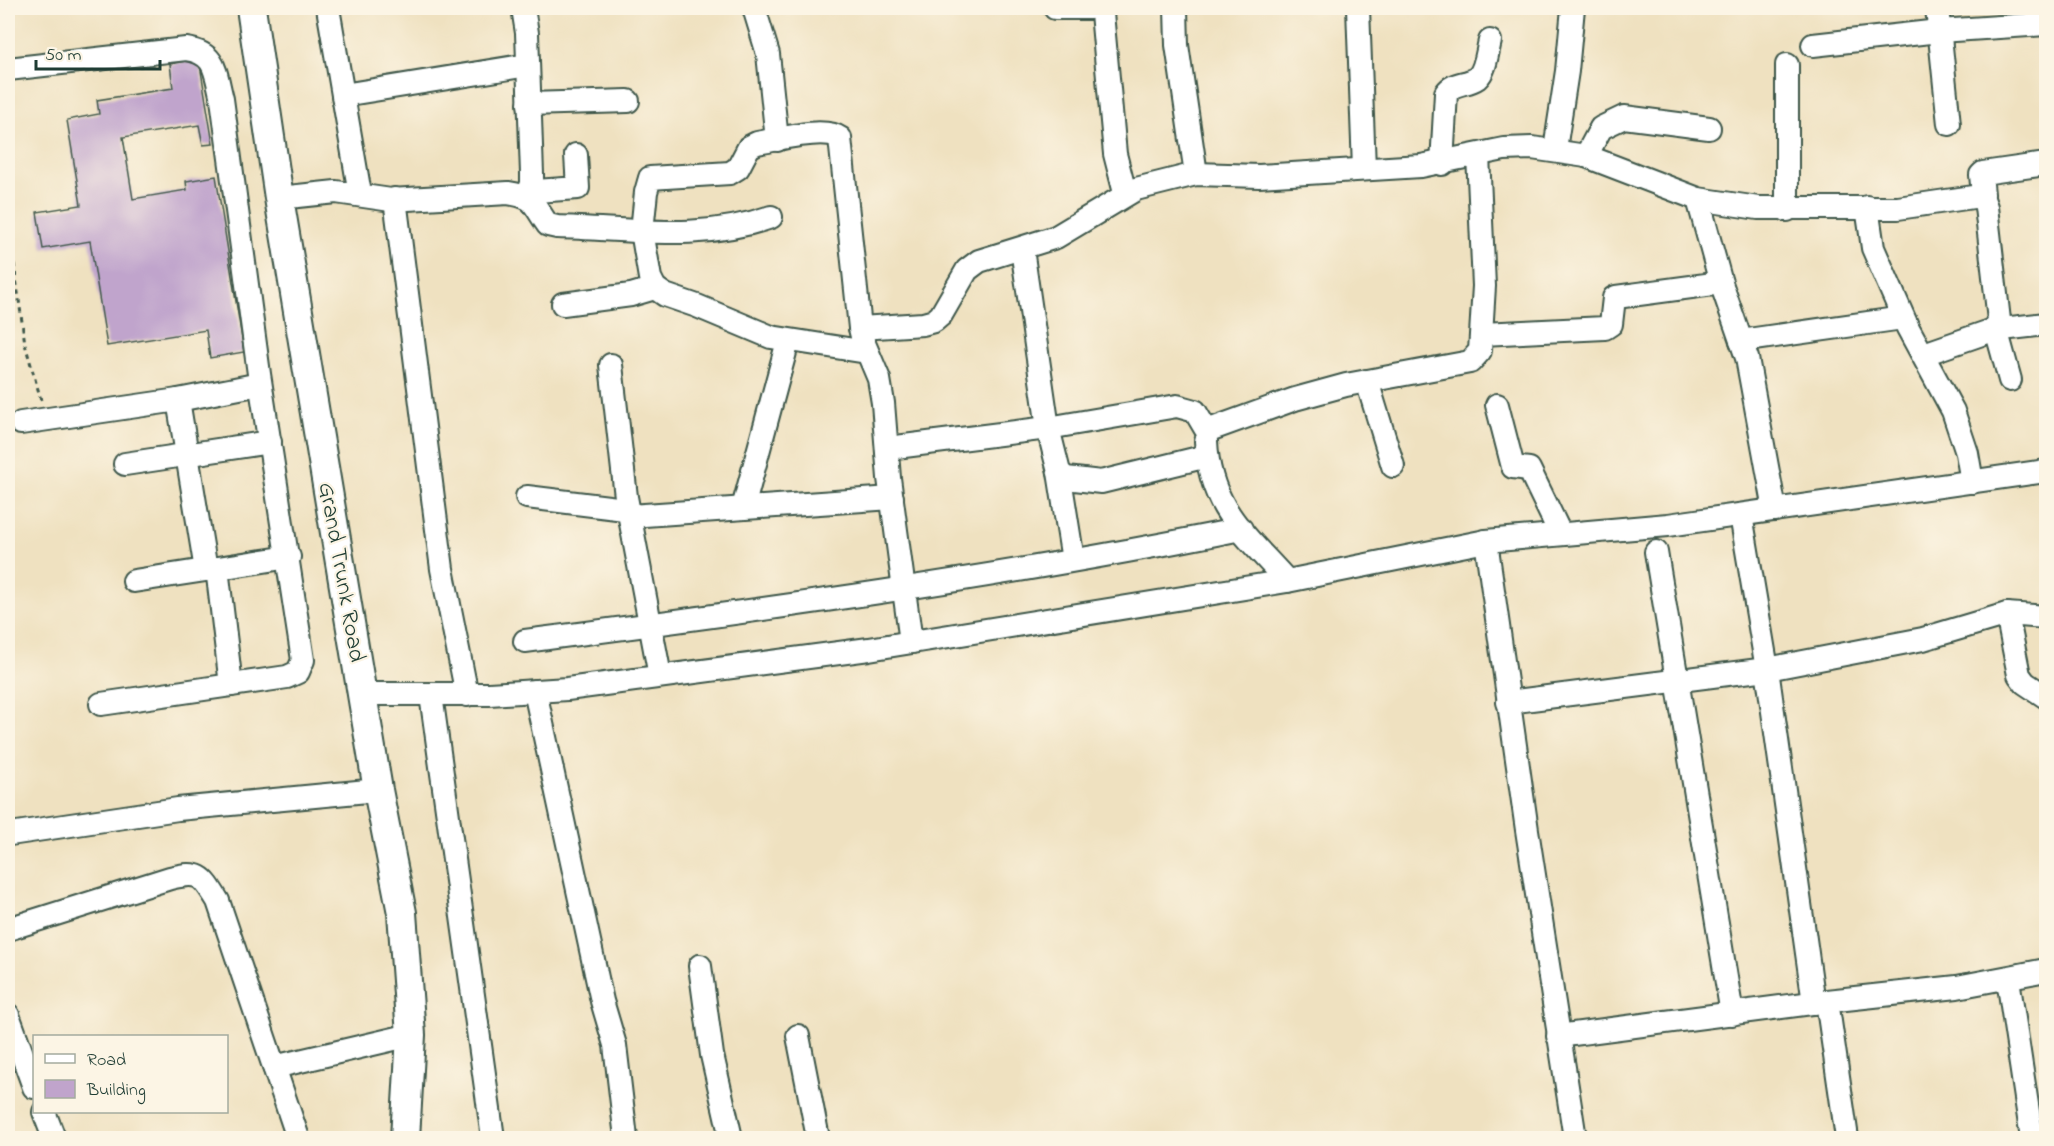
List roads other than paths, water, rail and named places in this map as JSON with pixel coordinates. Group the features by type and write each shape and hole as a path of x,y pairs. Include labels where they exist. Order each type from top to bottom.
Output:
{"main road":[{"name":"Grand Trunk Road","path":"251,8 279,198 364,694 378,790 402,913 411,1035 405,1138"}],"street":[{"path":"328,8 360,194"},
{"path":"523,8 528,65 532,184 529,198"},
{"path":"754,8 768,54 777,140"},
{"path":"1055,8 1090,8"},
{"path":"1098,8 1102,13 1115,154 1125,194"},
{"path":"1176,8 1177,38 1196,174"},
{"path":"1358,8 1364,169"},
{"path":"1555,149 1573,8"},
{"path":"1937,8 1949,124"},
{"path":"1813,45 1939,31 2046,24"},
{"path":"1442,164 1446,93 1452,86 1470,81 1481,73 1490,41"},
{"path":"8,69 186,49 200,50 208,56 214,66 222,99 260,384 289,557 302,667 298,672 286,676 101,704"},
{"path":"343,95 528,65"},
{"path":"1787,65 1787,210"},
{"path":"529,104 628,101"},
{"path":"1586,156 1601,128 1608,122 1624,117 1710,128"},
{"path":"867,352 771,337 697,306 665,296 655,288 650,278 642,231 646,192 650,178 730,172 738,168 748,147 777,140 822,133 833,133 840,138 860,328 867,352 879,379 911,642"},
{"path":"860,328 923,324 934,321 941,315 967,270 979,261 1022,249 1066,232 1125,194 1196,174 1259,176 1442,164 1504,149 1555,149 1586,156 1698,199 1758,208 1787,210 1898,208 1982,196"},
{"path":"529,198 536,191 578,188 576,155"},
{"path":"1205,428 1220,427 1295,399 1367,381 1470,362 1480,351 1482,334 1484,276 1478,155"},
{"path":"2010,380 1998,329 1986,207 1982,196 1983,173 2046,164"},
{"path":"279,198 336,192 395,200 508,193 529,198 548,225 694,234 739,228 771,217"},
{"path":"1698,199 1721,283 1747,358 1775,510"},
{"path":"395,200 442,569 467,695"},
{"path":"1867,207 1873,248 1903,318 1953,411 1967,453 1972,482"},
{"path":"1022,249 1048,428 1059,472 1073,560"},
{"path":"1482,334 1605,328 1611,324 1616,297 1721,283"},
{"path":"563,304 631,295 655,288"},
{"path":"1741,341 1903,318"},
{"path":"1924,354 1998,329 2046,324"},
{"path":"744,508 788,341"},
{"path":"611,365 630,516 660,676"},
{"path":"1367,381 1393,466"},
{"path":"21,423 178,400 260,384"},
{"path":"178,400 212,569 231,685"},
{"path":"1497,405 1513,467 1529,469 1560,533"},
{"path":"888,448 1048,428 1177,406 1195,411 1205,428 1211,481 1220,501 1241,529 1287,581"},
{"path":"125,464 270,442"},
{"path":"1059,472 1066,478 1101,482 1207,456"},
{"path":"364,694 467,695 535,691 660,676 911,642 1287,581 1486,541 1668,525 2046,471"},
{"path":"527,497 625,509 630,516"},
{"path":"630,516 892,498"},
{"path":"1741,515 1821,1002 1847,1138"},
{"path":"525,641 1073,560 1241,529"},
{"path":"1486,541 1508,702 1575,1138"},
{"path":"1656,552 1675,681 1732,1014"},
{"path":"134,581 289,557"},
{"path":"2007,614 2019,675 2025,683 2046,697"},
{"path":"1508,702 1767,669 1923,639 2007,614 2046,617"},
{"path":"535,691 602,1001 615,1045 626,1138"},
{"path":"432,695 493,1138"},
{"path":"10,834 178,809 378,790"},
{"path":"8,929 170,878 191,873 201,876 218,901 298,1138"},
{"path":"700,966 712,1055 731,1138"},
{"path":"1558,1036 1957,987 2046,970"},
{"path":"2008,979 2032,1138"},
{"path":"8,1015 33,1084"},
{"path":"274,1066 411,1035"},
{"path":"798,1036 818,1138"},
{"path":"44,1113 54,1138"}]}
